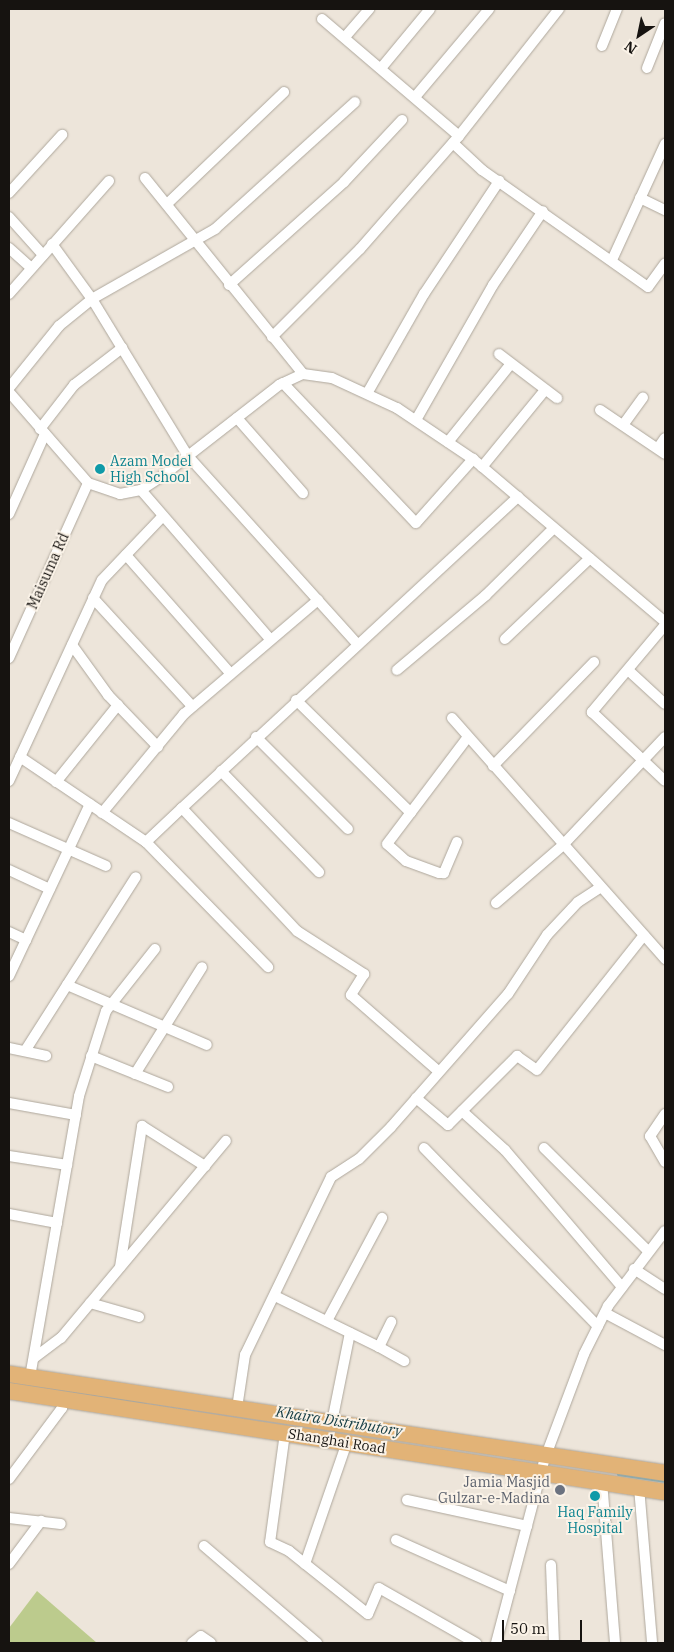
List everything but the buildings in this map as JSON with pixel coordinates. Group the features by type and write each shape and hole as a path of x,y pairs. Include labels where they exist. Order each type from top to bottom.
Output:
{"main road":[{"name":"Shanghai Road","path":"9,1374 332,1422 544,1463 602,1481 665,1492"},
{"name":"Shanghai Road","path":"9,1391 346,1442 544,1463 665,1473"}],"street":[{"path":"345,37 369,9"},
{"path":"382,67 430,9"},
{"path":"415,96 489,9"},
{"path":"272,337 360,249 456,139 559,9"},
{"path":"602,46 617,9"},
{"path":"322,19 415,96 499,181 650,287 665,264"},
{"path":"647,68 665,24"},
{"path":"167,204 284,92"},
{"path":"9,388 58,326 92,299 194,243 355,102"},
{"path":"229,285 344,182 402,120"},
{"path":"9,193 62,134"},
{"path":"612,260 665,144"},
{"path":"146,178 194,243 303,374"},
{"path":"9,294 109,181"},
{"path":"368,392 424,294 499,181"},
{"path":"640,198 665,210"},
{"path":"416,420 493,285 543,211"},
{"path":"9,217 43,255"},
{"path":"52,244 92,299 188,456 357,644"},
{"path":"9,248 31,268"},
{"path":"9,514 43,431 74,385 122,348"},
{"path":"499,354 510,365 557,398"},
{"path":"448,442 510,365"},
{"path":"9,392 88,483 120,494 140,490 283,384 303,374 332,378 368,392 416,420 482,467 665,624 592,712 665,781"},
{"path":"283,384 416,522 472,459"},
{"path":"482,467 545,390"},
{"path":"623,426 643,397"},
{"path":"600,410 662,451 665,438"},
{"path":"237,418 303,493"},
{"name":"Maisuma Rd","path":"9,658 88,483"},
{"path":"140,490 270,639"},
{"path":"146,842 256,737 518,497"},
{"path":"9,781 102,580 164,516"},
{"path":"397,670 486,595 554,528"},
{"path":"126,555 230,673"},
{"path":"504,639 590,558"},
{"path":"93,598 192,706"},
{"path":"102,813 192,706 318,600"},
{"path":"72,645 118,705 158,747"},
{"path":"493,766 594,662"},
{"path":"628,670 665,704"},
{"path":"296,700 411,813"},
{"path":"56,782 118,705"},
{"path":"452,718 562,846 664,954"},
{"path":"256,737 348,828"},
{"path":"458,842 444,873 390,852 387,844 468,737"},
{"path":"496,903 562,846 665,737"},
{"path":"20,757 146,842 268,967"},
{"path":"221,771 319,872"},
{"path":"9,976 90,804"},
{"path":"182,808 297,931 364,974 351,995 438,1071"},
{"path":"9,823 106,866"},
{"path":"9,870 50,889"},
{"path":"25,1051 136,877"},
{"path":"237,1408 245,1355 332,1176 359,1159 416,1098 508,994 547,935 578,902 601,887"},
{"path":"9,932 26,940"},
{"path":"416,1098 448,1125 517,1056 537,1070 644,935"},
{"path":"30,1377 76,1115 92,1056 111,1005 154,949"},
{"path":"135,1074 202,967"},
{"path":"68,985 207,1045"},
{"path":"9,1048 46,1056"},
{"path":"92,1056 168,1087"},
{"path":"9,1103 76,1115"},
{"path":"462,1111 505,1150 622,1286"},
{"path":"665,1114 650,1136 665,1162"},
{"path":"120,1268 142,1126 205,1166"},
{"path":"34,1358 61,1338 226,1141"},
{"path":"424,1148 598,1326"},
{"path":"544,1148 648,1252"},
{"path":"9,1156 67,1165"},
{"path":"9,1214 57,1223"},
{"path":"327,1322 382,1218"},
{"path":"496,1643 544,1463 598,1326 622,1286 665,1230"},
{"path":"634,1269 665,1289"},
{"path":"275,1296 404,1361"},
{"path":"90,1303 139,1316"},
{"path":"605,1313 665,1346"},
{"path":"379,1347 391,1322"},
{"path":"332,1422 350,1333"},
{"path":"9,1479 62,1408 63,1400"},
{"path":"284,1433 270,1542 305,1564 368,1614 379,1588 476,1643"},
{"path":"305,1564 346,1442"},
{"path":"602,1481 615,1643"},
{"path":"639,1487 652,1643"},
{"path":"408,1500 527,1526"},
{"path":"9,1518 61,1524"},
{"path":"9,1564 41,1522"},
{"path":"396,1540 510,1591"},
{"path":"204,1546 317,1643"},
{"path":"551,1565 554,1643"},
{"path":"192,1643 201,1636 212,1643"}],"green space":[{"path":"37,1591 97,1643 9,1643 9,1628"}],"waterway":[{"name":"Khaira Distributory","path":"9,1382 144,1403"},
{"name":"Khaira Distributory","path":"618,1474 665,1481"}],"place":[{"name":"Azam Model High School","path":"100,469"},
{"name":"Jamia Masjid Gulzar-e-Madina","path":"560,1490"},
{"name":"Haq Family Hospital","path":"595,1496"}]}
